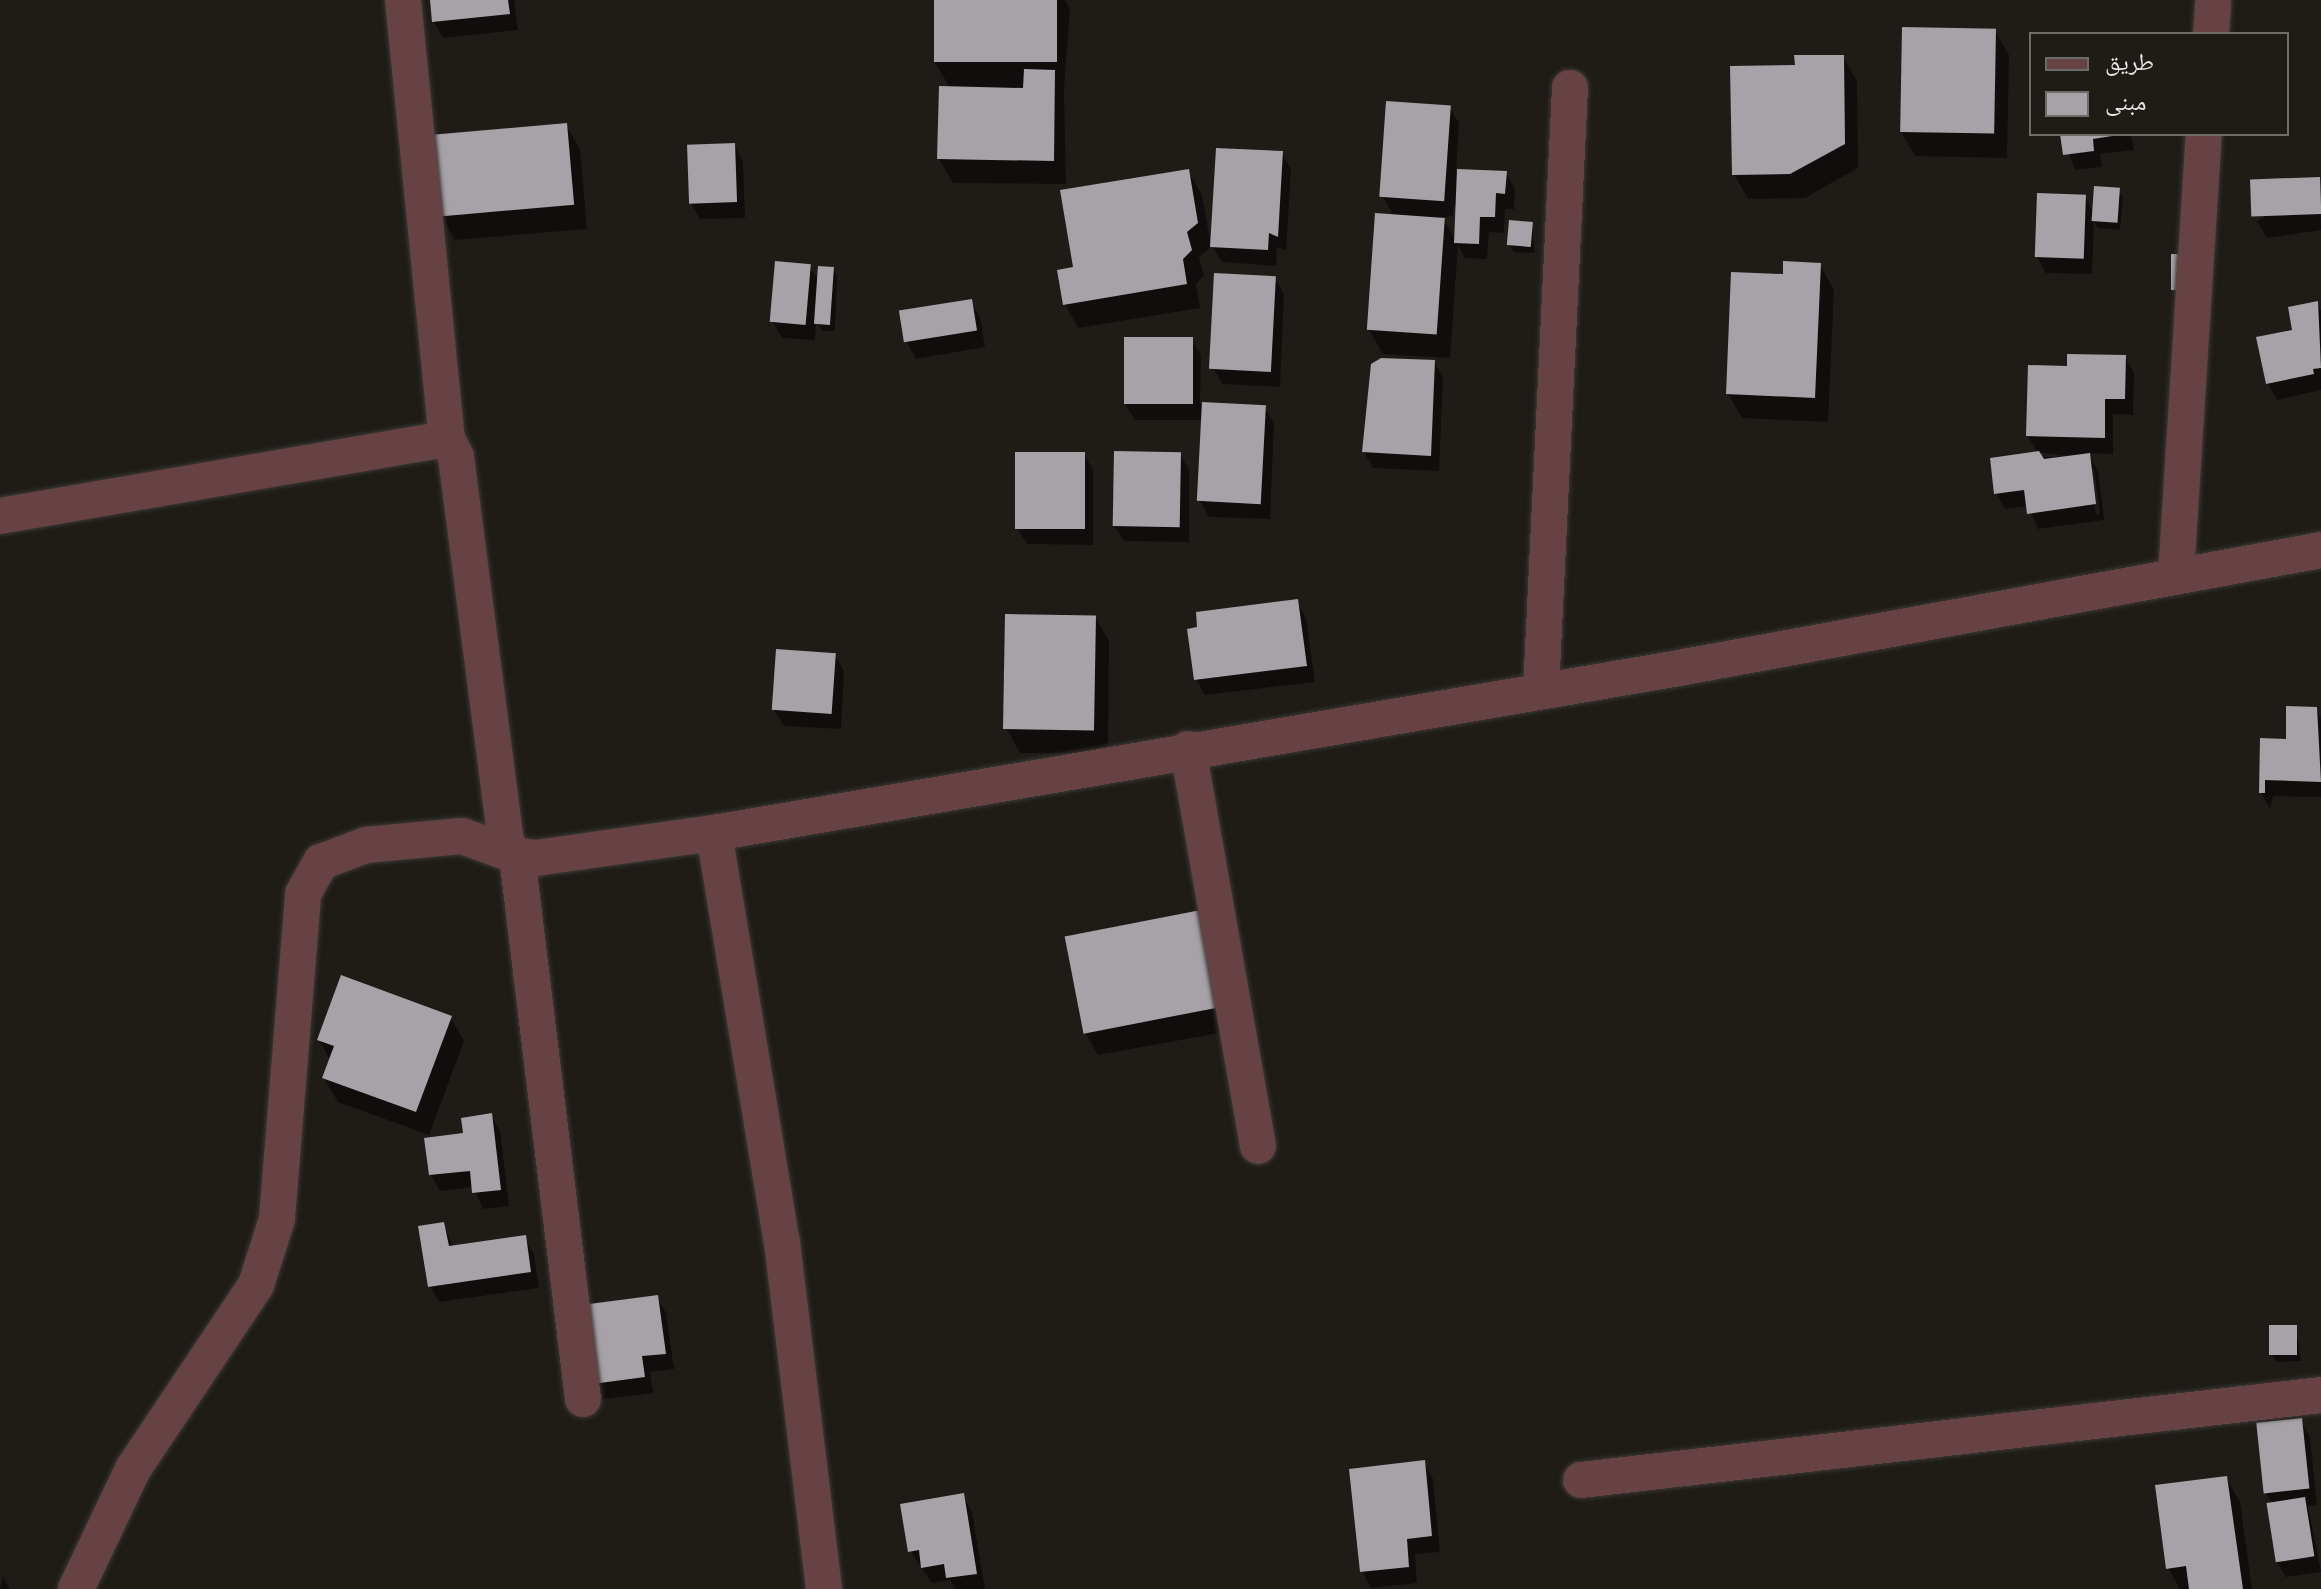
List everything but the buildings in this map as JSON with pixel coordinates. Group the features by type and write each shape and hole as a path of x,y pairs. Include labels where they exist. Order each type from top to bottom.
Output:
{"street":[{"path":"403,0 447,439 456,457 506,844 517,856 583,1399"},
{"path":"1541,691 1570,88"},
{"path":"2176,575 2204,136"},
{"path":"0,516 447,439"},
{"path":"76,1589 133,1469 256,1285 277,1219 303,894 321,862 366,845 432,835 462,836 517,856 714,833 1188,749 1541,691 2321,550"},
{"path":"1188,749 1258,1146"},
{"path":"714,833 782,1242 824,1589"},
{"path":"1581,1480 2321,1395"}]}
